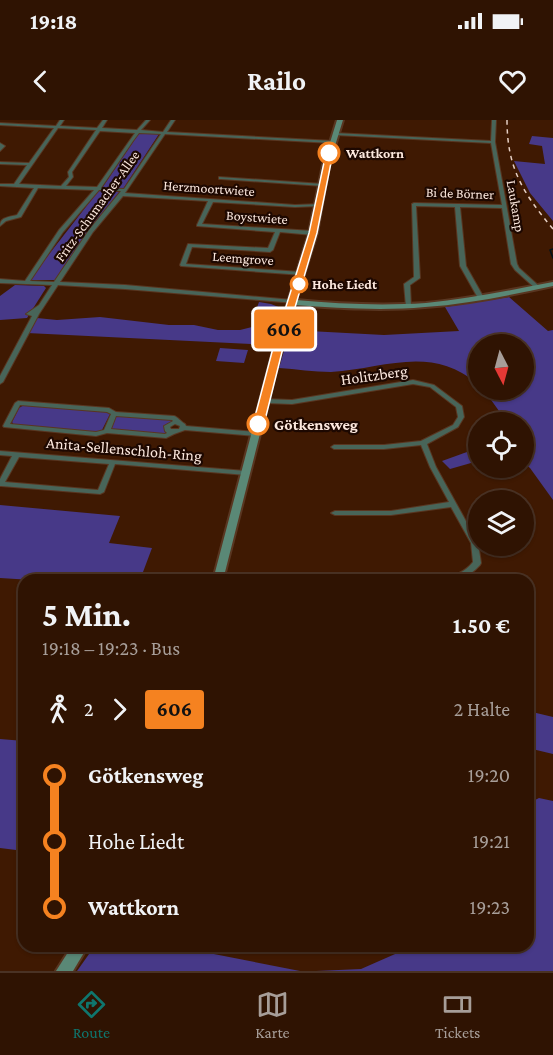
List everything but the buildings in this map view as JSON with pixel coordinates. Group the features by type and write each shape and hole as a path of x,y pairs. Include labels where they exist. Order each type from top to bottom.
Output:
{"street":[{"path":"15,186 62,120"},
{"path":"63,188 71,177 70,172 105,120"},
{"name":"Fritz-Schumacher-Allee","path":"27,282 61,231 99,189 148,120"},
{"name":"Fritz-Schumacher-Allee","path":"0,382 41,306 92,231 123,192 162,132 173,120"},
{"path":"220,574 278,348 313,233 332,142 340,120"},
{"name":"Laukamp","path":"494,120 493,142 514,264 537,287"},
{"path":"0,124 332,142"},
{"path":"335,134 493,142"},
{"path":"0,144 3,146 0,150"},
{"path":"0,163 30,164"},
{"path":"221,178 323,185"},
{"name":"Herzmoortwiete","path":"0,185 99,189 319,208"},
{"path":"0,225 4,220 19,216 37,186"},
{"name":"Boystwiete","path":"211,200 199,225 313,233"},
{"name":"Bi de Börner","path":"408,306 407,284 417,278 414,204 504,207"},
{"path":"457,205 463,266 481,298"},
{"name":"Leemgrove","path":"278,231 270,250 190,245 183,266 301,274"},
{"path":"0,281 125,287 340,306 408,306 481,298 553,284"},
{"name":"Holitzberg","path":"265,401 292,402 401,383 423,384 432,386 453,401 461,413 456,426 423,443 384,447 334,447"},
{"path":"180,425 174,418 18,403 6,426 96,434 107,431 166,436 172,432 168,431 167,426 180,425 256,434"},
{"path":"107,431 114,414"},
{"path":"423,443 475,543 477,563 466,574"},
{"name":"Anita-Sellenschloh-Ring","path":"0,453 246,473"},
{"path":"17,454 1,484 100,492 113,462"},
{"path":"335,513 391,513 453,504"},
{"path":"64,971 77,952"}],"shaded area":[{"path":"139,133 159,134 123,189 102,188"},
{"path":"532,136 553,138 553,221 530,193 514,161 545,164 542,146 529,144"},
{"path":"99,190 120,192 86,234 55,280 29,280"},
{"path":"15,285 46,288 27,318 0,320 0,296"},
{"path":"509,297 548,331 553,330 553,500 534,474 534,412 499,412 491,400 534,400 534,334 468,334 468,377 442,365 424,362 406,362 331,372 279,368 290,330 384,335 459,331 445,307"},
{"path":"259,302 281,308 269,345 27,333 37,318 57,320 100,317 169,325 194,325 218,330 240,330 256,326 255,313"},
{"path":"220,348 248,350 244,363 216,361"},
{"path":"24,405 110,414 102,430 97,432 14,425 12,422 19,408"},
{"path":"115,415 175,422 169,423 171,433 166,434 109,430"},
{"path":"468,452 468,464 450,469 442,461"},
{"path":"0,505 120,516 109,543 152,548 142,574 18,574 18,579 0,578"},
{"path":"534,712 553,717 553,754 534,749"},
{"path":"0,739 18,740 18,850 0,848"},
{"path":"539,798 553,801 553,971 316,971 361,969 400,952 534,952 534,800"},
{"path":"90,952 203,952 300,971 77,971"}],"waterway":[{"path":"553,249 550,250 553,258"}],"railway":[{"path":"507,120 510,152 519,179 533,204 553,229"}],"bus line":[{"name":"606","path":"258,424 278,348 313,233 329,153"}],"place":[{"name":"Wattkorn","path":"329,153"},
{"name":"Hohe Liedt","path":"299,284"},
{"name":"Götkensweg","path":"258,424"}]}
